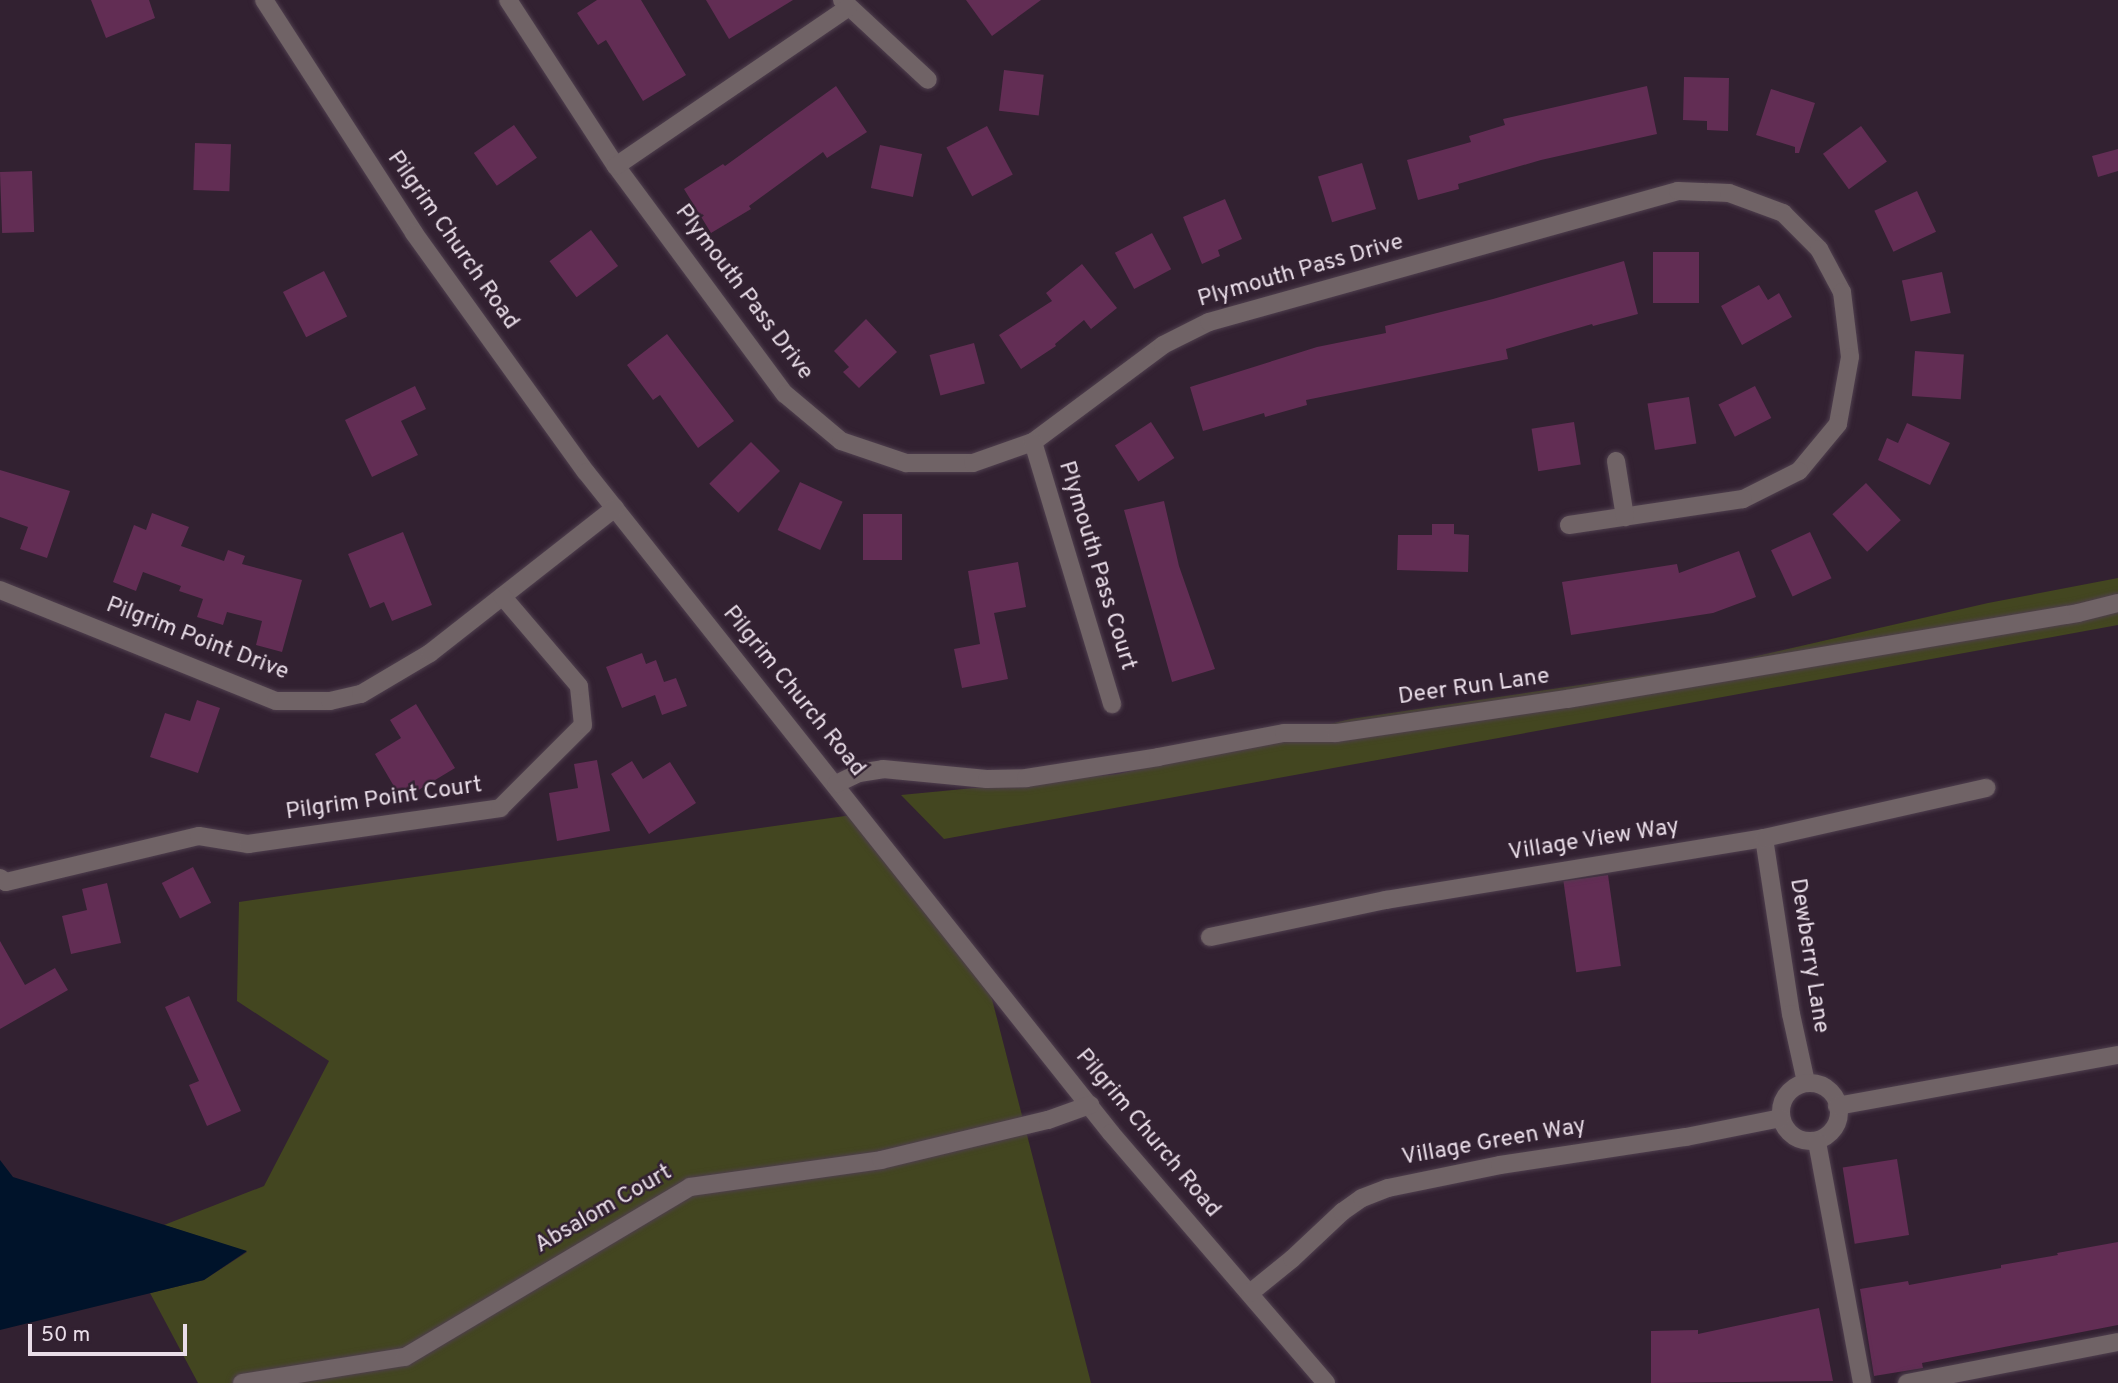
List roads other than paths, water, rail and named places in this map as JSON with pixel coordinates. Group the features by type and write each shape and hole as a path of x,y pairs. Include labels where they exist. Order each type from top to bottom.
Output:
{"street":[{"name":"Pilgrim Church Road","path":"264,0 414,233 615,508 1090,1105 1326,1383"},
{"name":"Plymouth Pass Drive","path":"508,0 616,166 785,394 841,441 906,463 973,463 1033,442 1163,345 1209,322 1678,191 1729,193 1783,213 1819,249 1842,292 1850,357 1839,424 1799,471 1743,499 1569,525"},
{"path":"616,166 845,4 928,80"},
{"name":"Plymouth Pass Court","path":"1033,442 1112,704"},
{"path":"1616,461 1625,517"},
{"name":"Pilgrim Point Drive","path":"0,590 276,701 330,701 361,694 430,653 615,508"},
{"name":"Pilgrim Point Court","path":"3,880 199,836 248,844 499,808 583,725 579,686 502,596"},
{"name":"Deer Run Lane","path":"835,784 859,773 883,769 987,779 1026,778 1284,733 1336,733 1567,699 2078,613 2118,603"},
{"name":"Village View Way","path":"1210,937 1386,900 1764,838 1986,788"},
{"name":"Dewberry Lane","path":"1764,838 1791,1014 1806,1082"},
{"path":"1837,1106 2118,1055"},
{"path":"1806,1082 1823,1085 1831,1091 1837,1106 1834,1129 1817,1142 1798,1138 1781,1118 1783,1104 1791,1091 1806,1082"},
{"name":"Absalom Court","path":"242,1383 405,1357 690,1187 881,1160 1048,1120 1090,1105"},
{"name":"Village Green Way","path":"1250,1293 1292,1259 1342,1212 1362,1198 1388,1188 1500,1165 1686,1137 1781,1118"},
{"path":"1817,1142 1861,1383"},
{"path":"1907,1383 2118,1342"}],"water":[{"path":"0,1160 13,1177 247,1251 204,1280 0,1330"}]}
